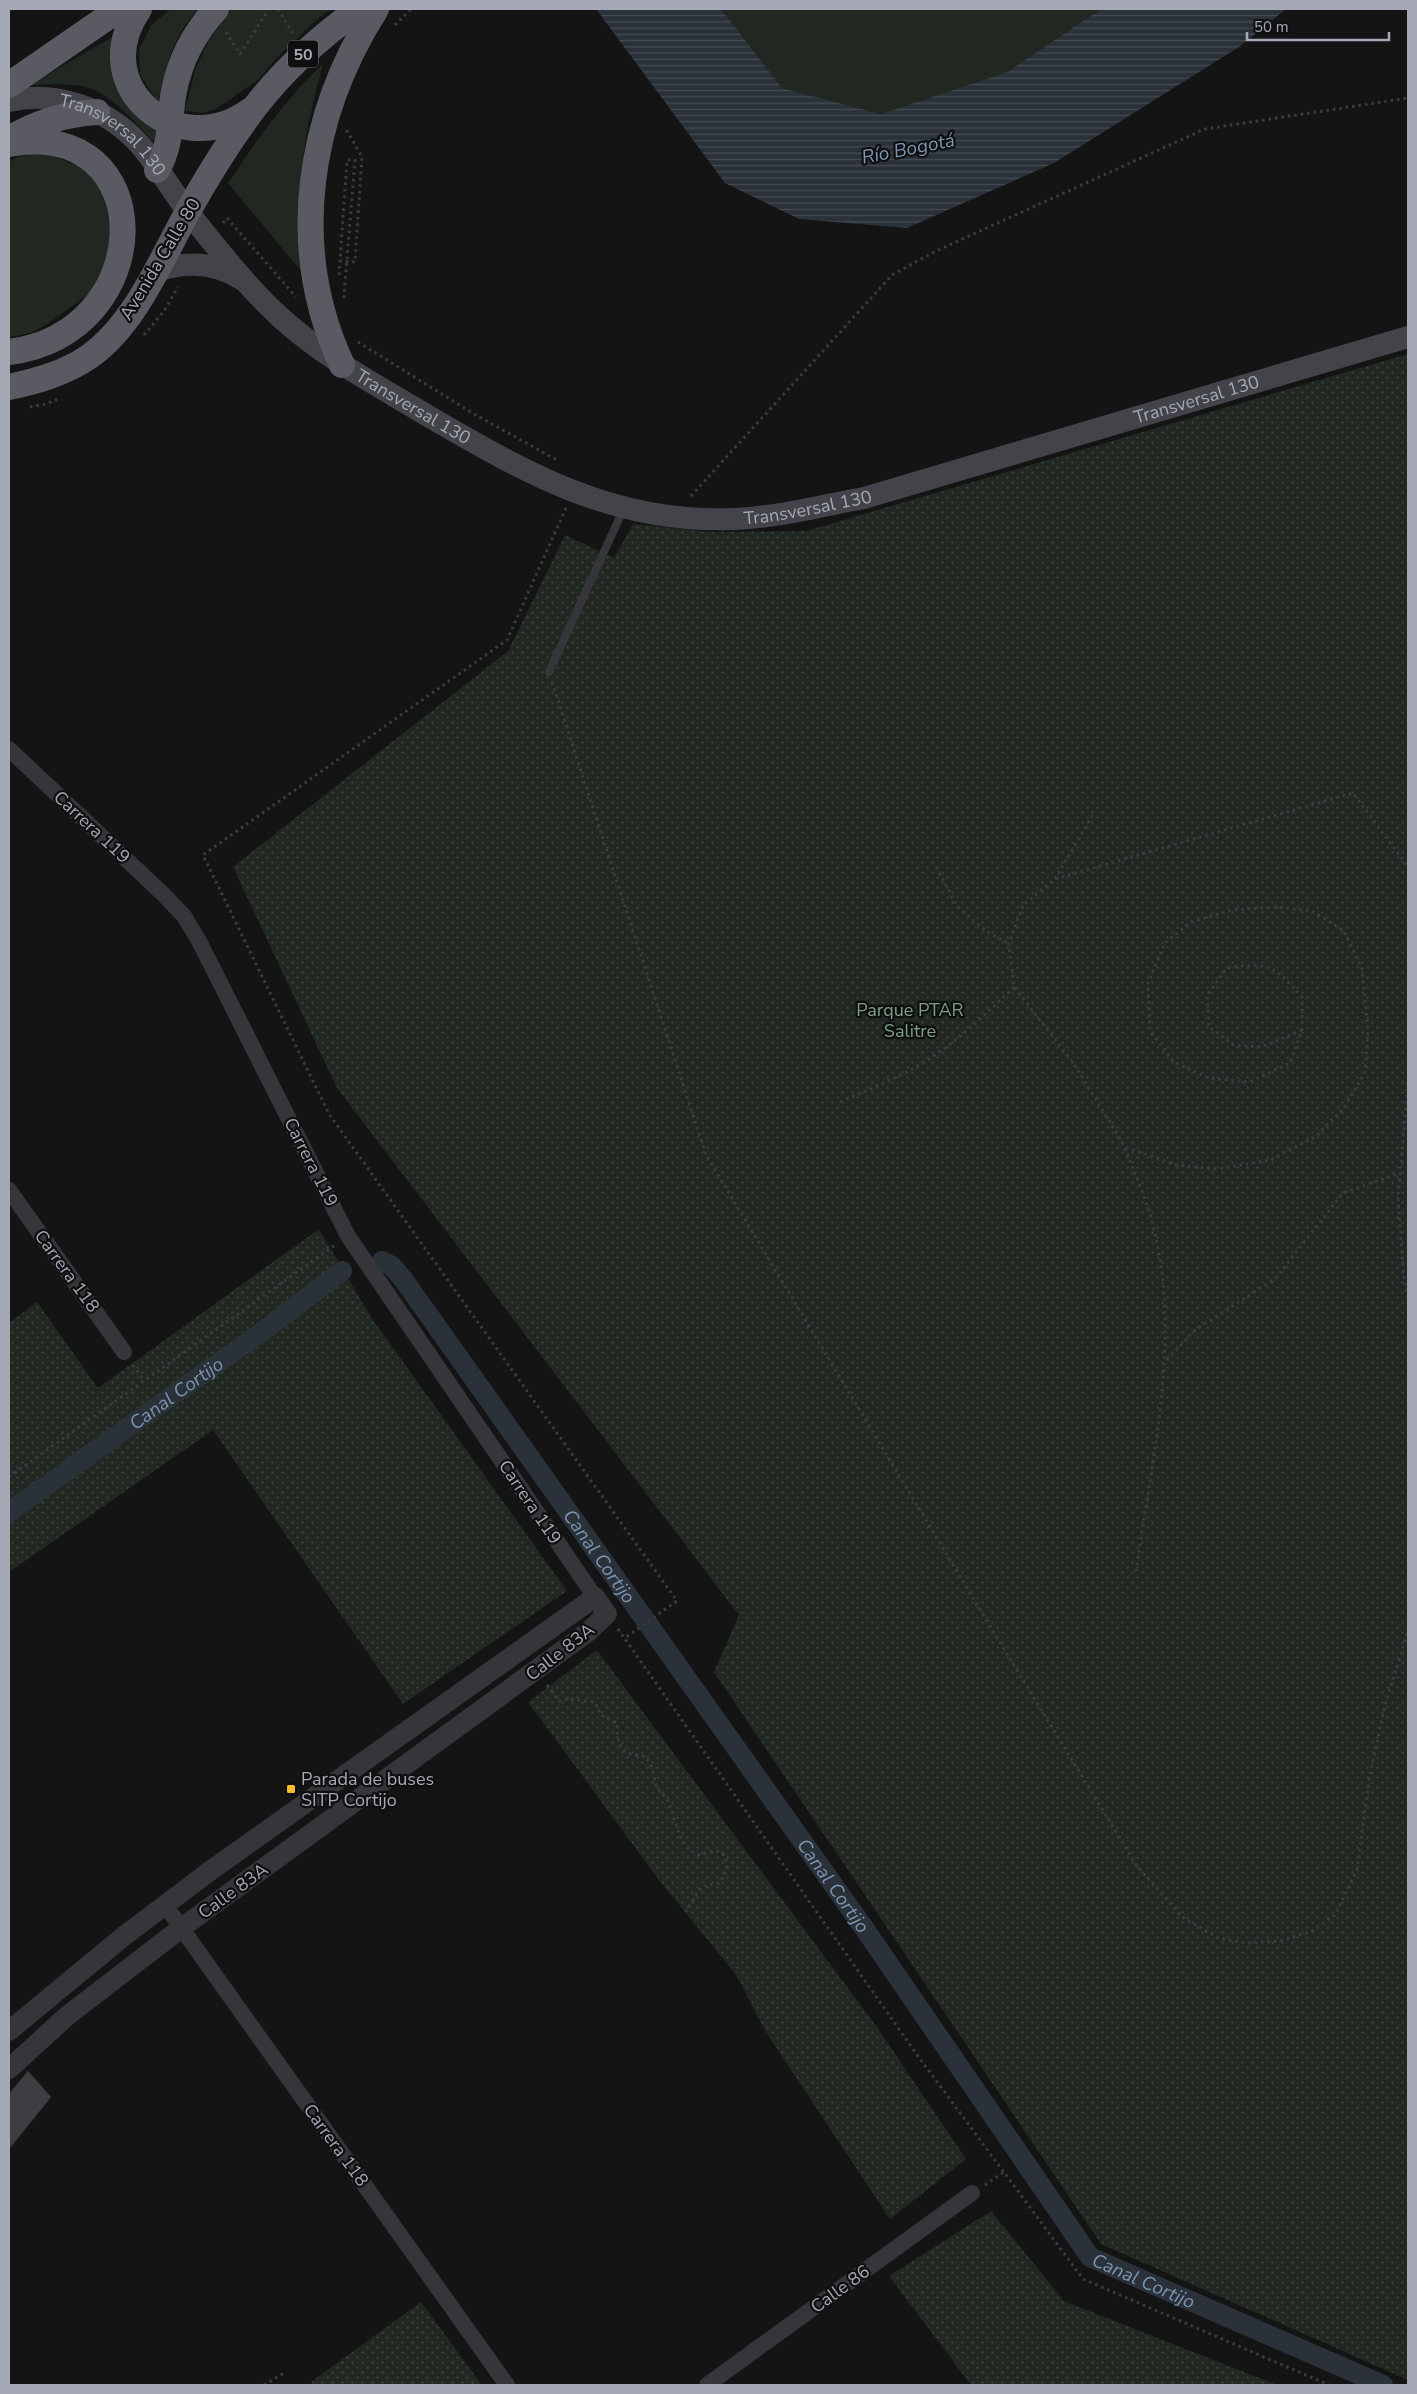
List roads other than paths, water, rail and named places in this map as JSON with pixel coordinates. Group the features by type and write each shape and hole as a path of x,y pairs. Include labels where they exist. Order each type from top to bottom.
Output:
{"highway":[{"path":"9,85 119,9"},
{"path":"140,9 131,20 125,37 123,55 125,73 131,89 141,104 155,116 185,128 215,128 236,120 254,108"},
{"name":"50","path":"254,108 284,72 305,52 359,9"},
{"path":"157,170 169,146 174,91 182,63 198,31 219,16"},
{"path":"342,365 324,320 315,277 310,216 318,147 338,80 353,48 384,19"},
{"name":"Avenida Calle 80","path":"9,387 49,377 72,367 91,355 110,339 156,271 188,211 254,108"},
{"path":"9,139 58,117 98,112"},
{"name":"Avenida Calle 80","path":"9,144 47,142 68,147 90,159 111,182 118,195 123,215 122,240 118,264 111,284 97,304 72,329 54,339 37,346 9,352"}],"main road":[{"name":"Transversal 130","path":"9,101 38,98 58,99 98,112 121,127 142,147 188,211 280,318 342,365 516,465 573,493 624,508 691,518 734,519 778,515 864,498 1408,337"},
{"name":"Transversal 130","path":"156,271 180,265 207,265 230,273 250,284"}],"street":[{"name":"Carrera 119","path":"9,749 184,916 203,949 348,1236 595,1597"},
{"name":"Carrera 118","path":"9,1190 124,1352"},
{"name":"Calle 83A","path":"9,2031 28,2013 165,1905 595,1597 607,1614 588,1632 180,1929 67,2016 9,2069"},
{"name":"Carrera 118","path":"165,1905 180,1929 507,2385"},
{"name":"Calle 86","path":"707,2385 972,2193"}],"lane":[{"path":"549,672 624,508"}],"water":[{"name":"Río Bogotá","path":"596,9 721,9 782,88 881,114 1007,72 1101,9 1286,9 1239,47 1054,163 907,228 799,219 725,183"}],"waterway":[{"name":"Canal Cortijo","path":"382,1261 392,1266 403,1279 864,1928 1090,2257 1383,2385"},
{"name":"Canal Cortijo","path":"9,1512 263,1331 342,1271"}],"place":[{"name":"Parada de buses SITP Cortijo","path":"291,1789"}],"park label":[{"name":"Parque PTAR Salitre","path":"910,1020"}]}
